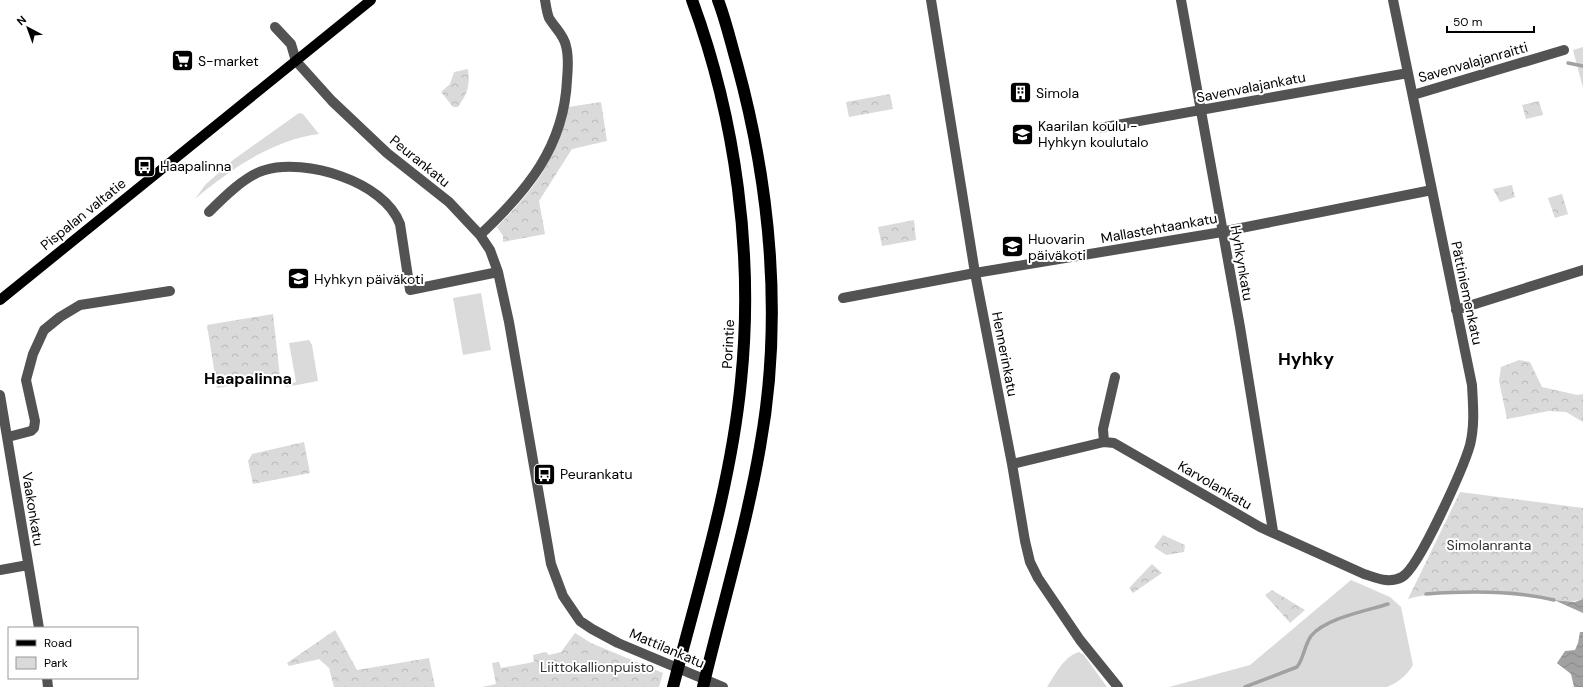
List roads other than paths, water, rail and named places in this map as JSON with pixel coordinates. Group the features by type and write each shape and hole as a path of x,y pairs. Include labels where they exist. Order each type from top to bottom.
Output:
{"highway":[{"name":"Porintie","path":"673,687 718,516 733,436 741,382 744,338 745,284 743,248 734,163 719,86 692,0"},
{"path":"703,687 745,518 760,447 768,391 772,298 765,201 760,164 743,84 718,0"}],"main road":[{"name":"Pispalan valtatie","path":"0,300 371,0"}],"street":[{"path":"480,235 512,205 540,168 558,130 566,96 568,68 566,46 560,32 549,17 545,0"},
{"name":"Hennerinkatu","path":"930,0 975,273 1030,562 1038,578 1080,640 1118,687"},
{"name":"Hyhkynkatu","path":"1181,0 1240,327 1273,531"},
{"name":"Pättiniemenkatu","path":"1393,0 1472,385 1474,410 1470,444 1457,478 1421,553 1411,570 1402,577"},
{"path":"275,27 291,44 296,61"},
{"name":"Savenvalajanraitti","path":"1413,95 1564,50"},
{"name":"Peurankatu","path":"296,61 355,125 387,153 449,202 480,235 490,250 498,272 509,322 551,564 557,584 572,610 580,621 600,634"},
{"name":"Savenvalajankatu","path":"1100,128 1408,73"},
{"path":"209,212 225,196 264,170 298,168 320,170 360,183 390,207 396,215 400,224 410,290 498,272"},
{"name":"Mallastehtaankatu","path":"843,298 975,273 1222,231 1432,190"},
{"path":"1456,310 1583,270"},
{"path":"8,437 31,431 34,428 26,380 33,354 44,330 60,317 80,305 170,291"},
{"path":"1012,464 1104,442 1103,429 1115,377"},
{"name":"Vaakonkatu","path":"0,394 39,627"},
{"name":"Karvolankatu","path":"1104,442 1114,443 1260,527 1273,531 1379,580 1391,580 1402,577"},
{"path":"0,570 28,565"},
{"name":"Mattilankatu","path":"600,634 723,687"}],"water":[{"path":"1583,599 1583,613 1554,600 1575,602"},
{"path":"1580,632 1583,632 1583,687 1574,687 1571,674 1557,663 1565,651 1575,650"}],"waterway":[{"path":"1568,63 1583,66"},
{"path":"1426,594 1490,592 1522,594 1554,600"},
{"path":"1245,687 1297,667 1311,636 1326,624 1388,604"}],"place":[{"name":"S-market","path":"182,61"},
{"name":"Simola","path":"1020,93"},
{"name":"Kaarilan koulu - Hyhkyn koulutalo","path":"1023,134"},
{"name":"Haapalinna","path":"145,166"},
{"name":"Huovarin päiväkoti","path":"1012,247"},
{"name":"Hyhkyn päiväkoti","path":"299,279"},
{"name":"Peurankatu","path":"545,474"}],"district":[{"name":"Hyhky","path":"1306,359"},
{"name":"Haapalinna","path":"248,378"}],"park label":[{"name":"Simolanranta","path":"1489,545"},
{"name":"Liittokallionpuisto","path":"597,667"}]}
